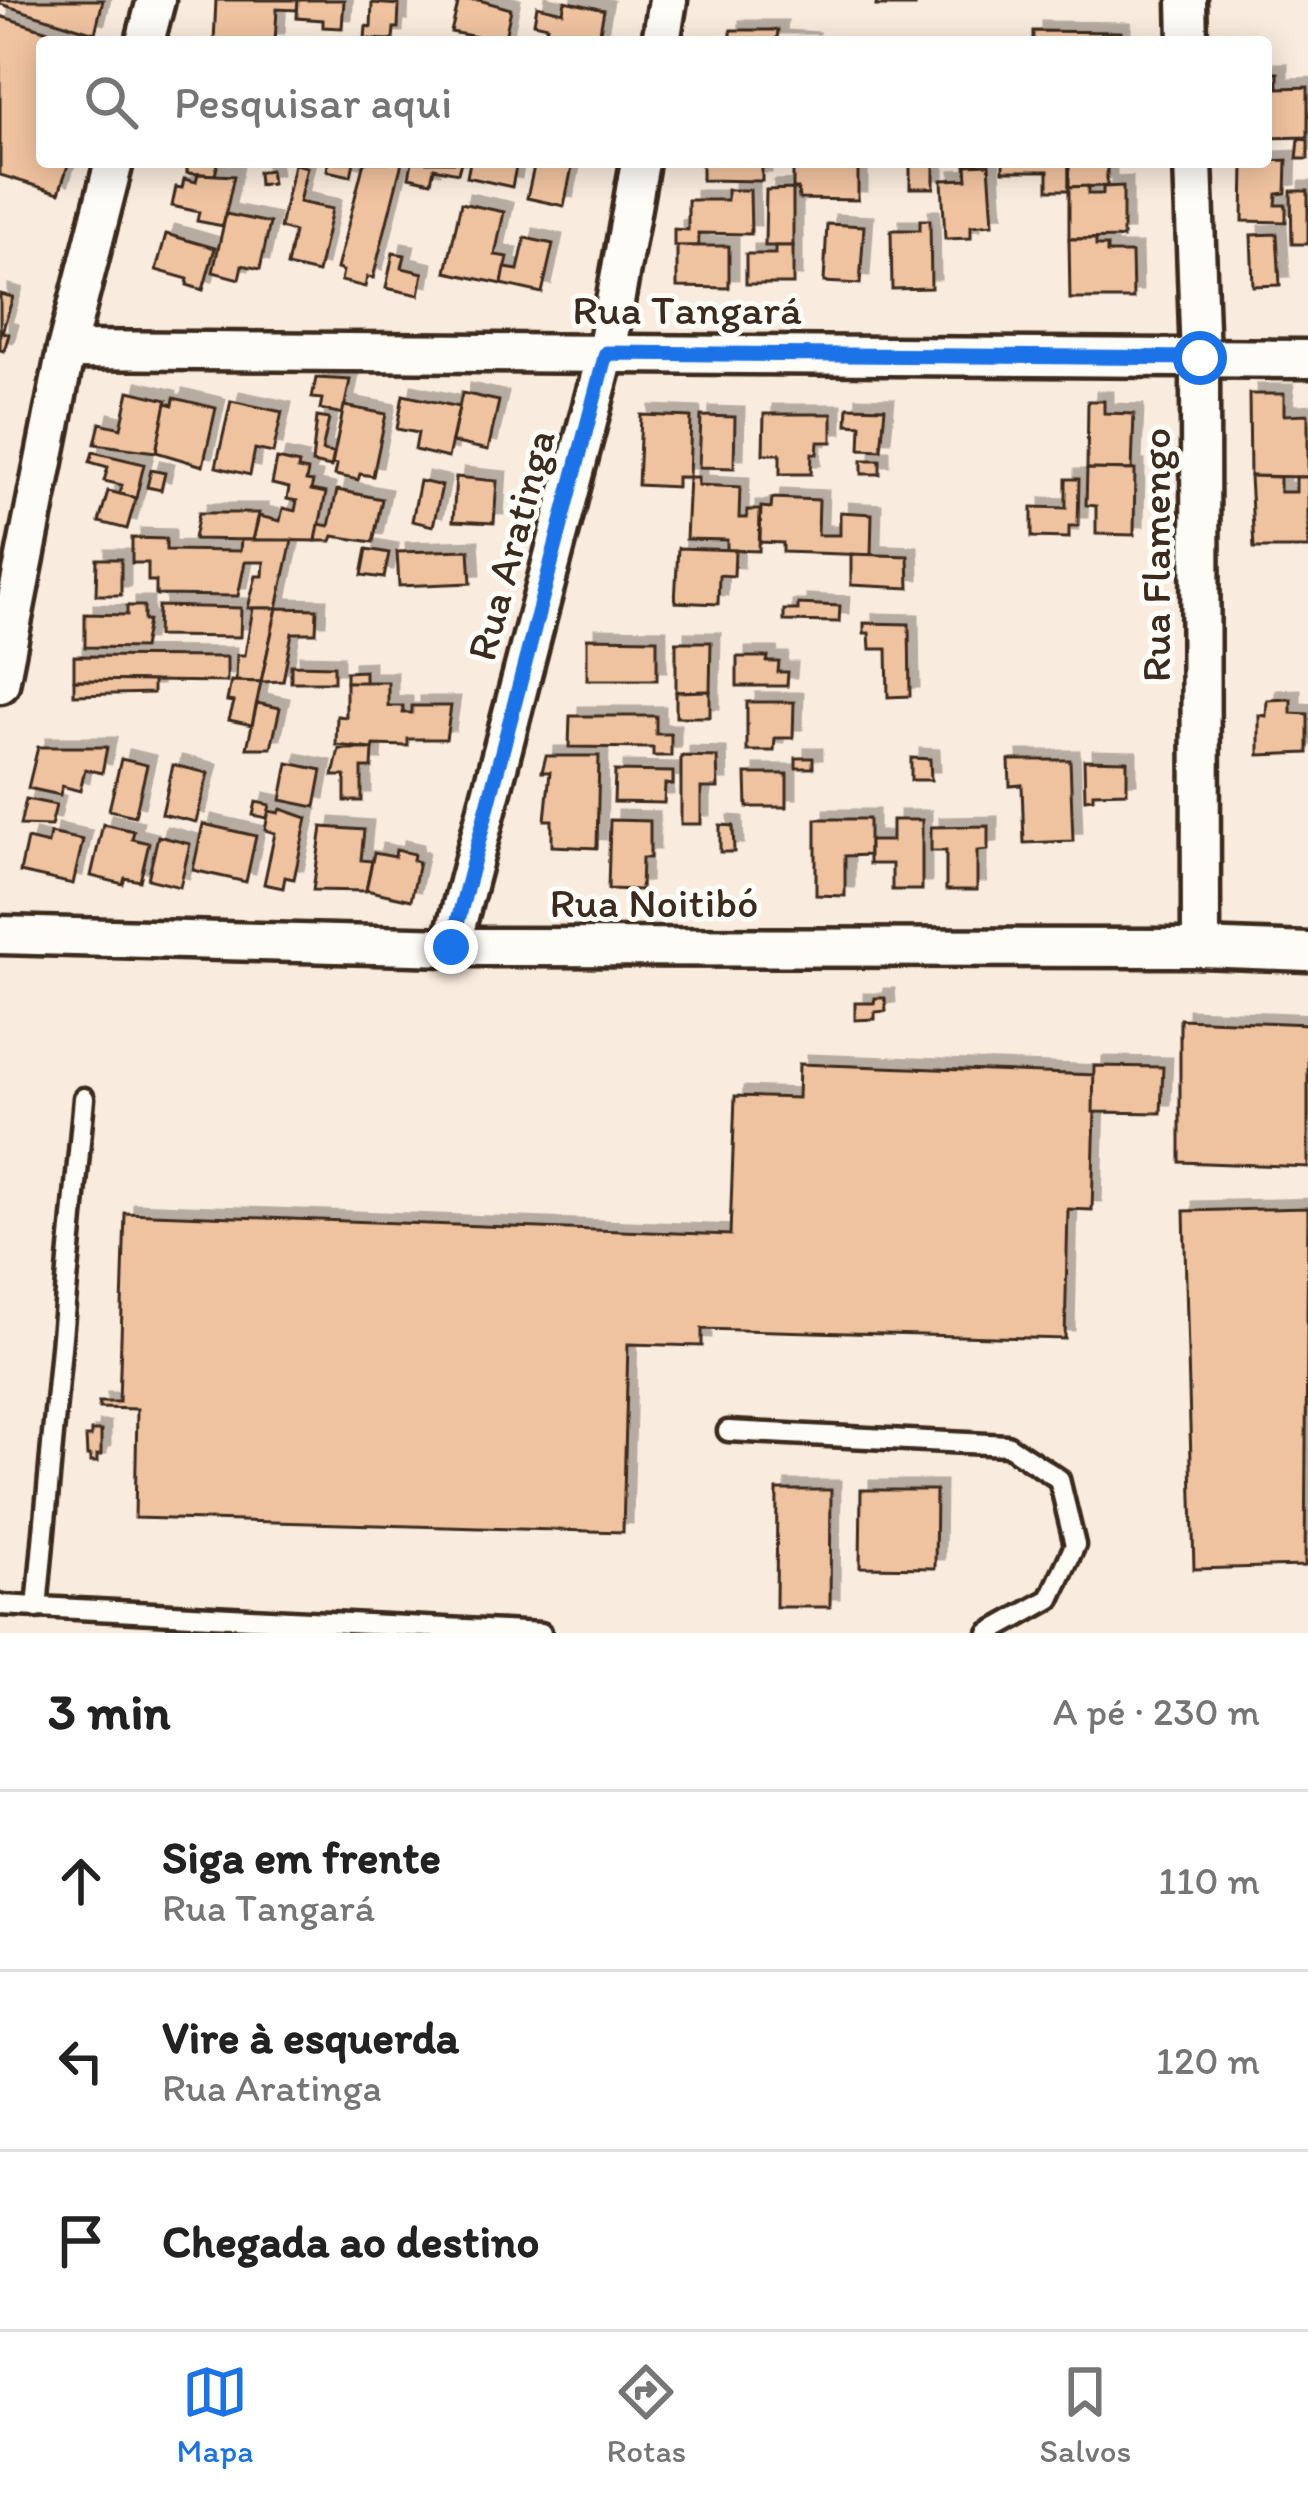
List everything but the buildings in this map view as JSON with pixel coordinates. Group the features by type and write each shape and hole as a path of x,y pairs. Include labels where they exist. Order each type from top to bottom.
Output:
{"street":[{"path":"147,36 156,0"},
{"path":"662,36 668,0"},
{"path":"1187,0 1188,36"},
{"path":"0,684 65,350 112,168"},
{"name":"Rua Aratinga","path":"451,947 606,353 639,168"},
{"name":"Rua Flamengo","path":"1193,168 1200,358 1201,948"},
{"name":"Rua Tangará","path":"65,350 1308,359"},
{"name":"Rua Noitibó","path":"0,935 451,947 1308,952"}],"lane":[{"path":"38,1608 84,1098"},
{"path":"728,1431 1007,1445 1059,1479 1075,1545 1050,1599 989,1633"},
{"path":"0,1605 541,1633"}],"route":[{"path":"451,947 606,353 1200,358"}]}
